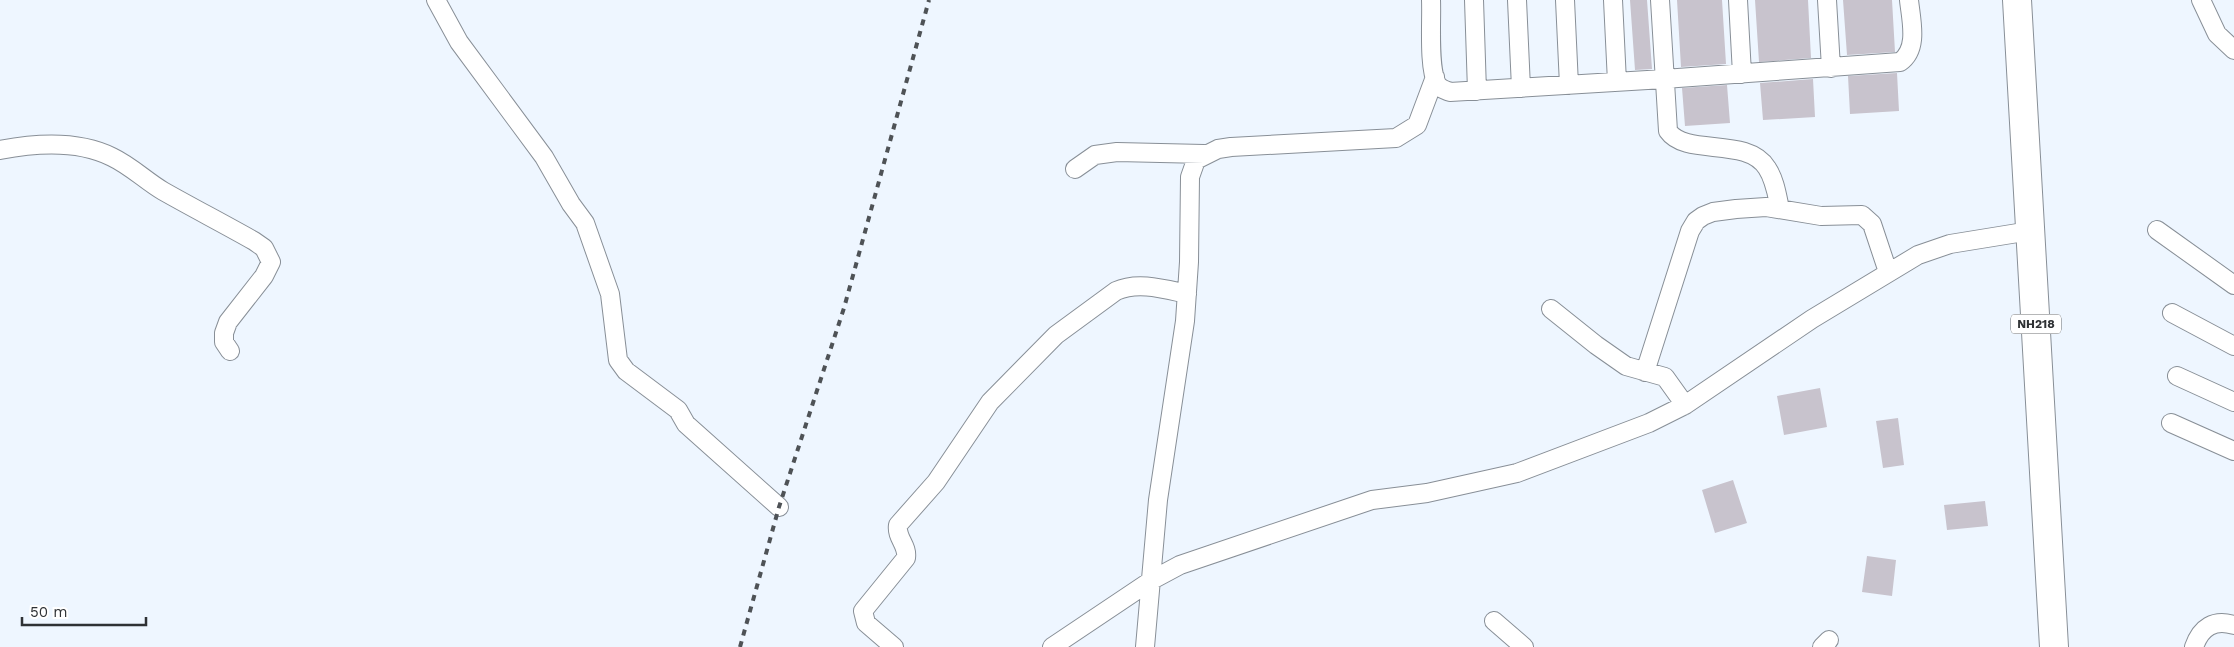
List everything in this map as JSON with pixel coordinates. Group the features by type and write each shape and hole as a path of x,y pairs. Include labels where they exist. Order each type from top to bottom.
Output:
{"highway":[{"name":"NH218","path":"2017,0 2054,647"}],"street":[{"path":"436,0 459,42 544,157 584,223 610,294 618,360 626,371 678,410 686,424 779,507"},
{"path":"1431,0 1435,77 1438,85 1443,90 1450,92 1891,64 1900,62 1908,57 1911,48 1909,0"},
{"path":"1474,0 1477,91"},
{"path":"1517,0 1521,88"},
{"path":"1564,0 1569,85"},
{"path":"1613,0 1617,82"},
{"path":"1660,0 1666,123 1668,131 1672,137 1684,142 1744,152 1758,158 1766,166 1772,177 1780,209"},
{"path":"1738,0 1742,74"},
{"path":"1827,0 1831,68"},
{"path":"2200,0 2217,34 2234,50"},
{"path":"1145,647 1157,507 1188,294 1190,177 1196,160 1204,154 1218,149 1244,145 1358,142 1396,138 1417,125 1435,77"},
{"path":"0,150 44,144 93,150 105,154 127,166 162,191 254,240 264,248 270,256 269,268 228,322 224,333 224,342 230,351"},
{"path":"1075,169 1095,155 1117,152 1204,154"},
{"path":"1645,372 1690,231 1696,221 1713,212 1766,207 1821,216 1862,215 1872,224 1888,272"},
{"path":"2157,230 2234,285"},
{"path":"1052,647 1152,580 1180,565 1372,500 1427,493 1517,473 1649,422 1685,405 1812,319 1918,255 1950,244 2030,232"},
{"path":"894,647 866,623 863,610 906,558 905,546 897,531 898,525 936,482 990,402 1056,335 1116,292 1124,288 1147,286 1188,294"},
{"path":"1551,309 1614,359 1626,366 1665,377 1685,405"},
{"path":"2172,313 2234,346"},
{"path":"2177,376 2234,402"},
{"path":"2171,422 2234,451"},
{"path":"1494,621 1524,647"},
{"path":"2194,647 2197,640 2210,625 2217,622 2234,625"}],"building":[{"path":"1630,0 1647,0 1652,69 1635,70"},
{"path":"1677,0 1722,0 1726,64 1681,67"},
{"path":"1755,0 1808,0 1811,58 1759,62"},
{"path":"1843,0 1892,0 1895,52 1847,55"},
{"path":"1897,73 1899,111 1850,114 1848,76"},
{"path":"1813,79 1815,117 1763,120 1760,83"},
{"path":"1727,85 1730,123 1685,126 1682,88"},
{"path":"1820,388 1827,427 1784,435 1777,396"},
{"path":"1898,418 1904,465 1883,468 1876,421"},
{"path":"1733,480 1747,523 1715,533 1702,490"},
{"path":"1985,501 1988,526 1947,530 1944,505"},
{"path":"1867,556 1896,560 1892,596 1862,592"}],"railway":[{"path":"740,647 779,507 844,308 929,0"}]}
